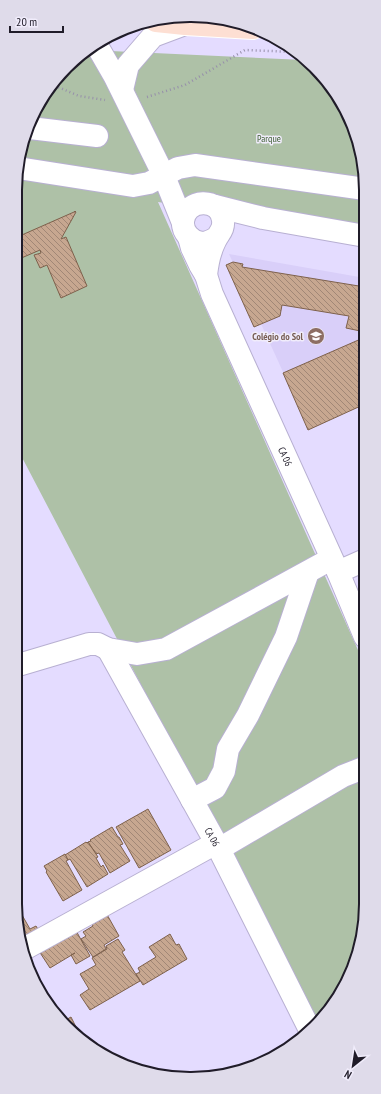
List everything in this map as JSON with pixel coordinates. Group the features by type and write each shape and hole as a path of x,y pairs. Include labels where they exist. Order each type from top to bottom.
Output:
{"main road":[{"path":"172,23 229,27"}],"street":[{"path":"125,96 128,65 153,36 185,24"},
{"name":"CA 06","path":"99,49 125,96 164,176 192,248 206,275 212,294 359,623"},
{"path":"34,128 97,136"},
{"path":"23,169 133,186 149,183 178,168 195,165 359,188"},
{"path":"263,218 244,223 210,242 202,243 195,241 186,230 184,216 194,205 208,203 263,218 359,235"},
{"name":"CA 06","path":"206,275 209,255 223,226 223,218 215,206"},
{"path":"22,664 89,644 98,644 108,649 137,654 166,649 308,572 359,561"},
{"path":"192,800 215,788 224,771 228,749 248,715 286,637 308,572"},
{"name":"CA 06","path":"108,649 218,846 308,1025"},
{"path":"28,947 218,846 343,776 359,770"}],"path":[{"path":"58,87 79,96 125,96 185,85 245,50 286,52"}],"shaded area":[{"name":"Colégio do Sol","path":"229,254 359,277 359,398 305,420"}],"green space":[{"name":"Parque","path":"97,50 296,60 310,71 331,97 342,116 350,136 356,158 359,179 359,232 158,202 359,652 358,925 350,958 342,978 331,997 315,1017 22,457 22,179 25,158 31,136 39,116 50,97 71,71"}],"building":[{"path":"76,212 61,239 66,237 87,286 61,298 47,265 40,268 34,255 41,253 40,250 22,258 22,235"},
{"path":"233,262 243,264 242,267 359,286 359,331 346,328 349,316 282,305 280,316 254,327 226,265"},
{"path":"359,340 359,407 308,430 283,373"},
{"path":"148,809 171,850 139,868 116,827"},
{"path":"112,827 123,844 120,845 130,861 110,873 99,853 96,854 88,842"},
{"path":"88,842 98,857 96,858 101,867 103,865 108,874 87,887 70,859 68,860 65,855"},
{"path":"65,854 68,860 66,861 82,890 63,901 44,866"},
{"path":"105,911 119,936 104,945 106,949 93,957 81,939 86,936 83,932 93,926 90,920"},
{"path":"22,915 30,929 36,926 42,936 27,944"},
{"path":"74,927 90,956 76,964 71,955 50,968 37,948"},
{"path":"170,934 176,945 179,944 187,959 143,985 136,974 140,972 138,968 156,957 149,947"},
{"path":"118,939 125,950 122,952 140,981 90,1010 80,995 89,989 80,974 96,965 92,958 107,949 106,946"},
{"path":"71,1017 76,1027 71,1023 67,1019"}],"place":[{"name":"Colégio do Sol","path":"316,336"}]}
